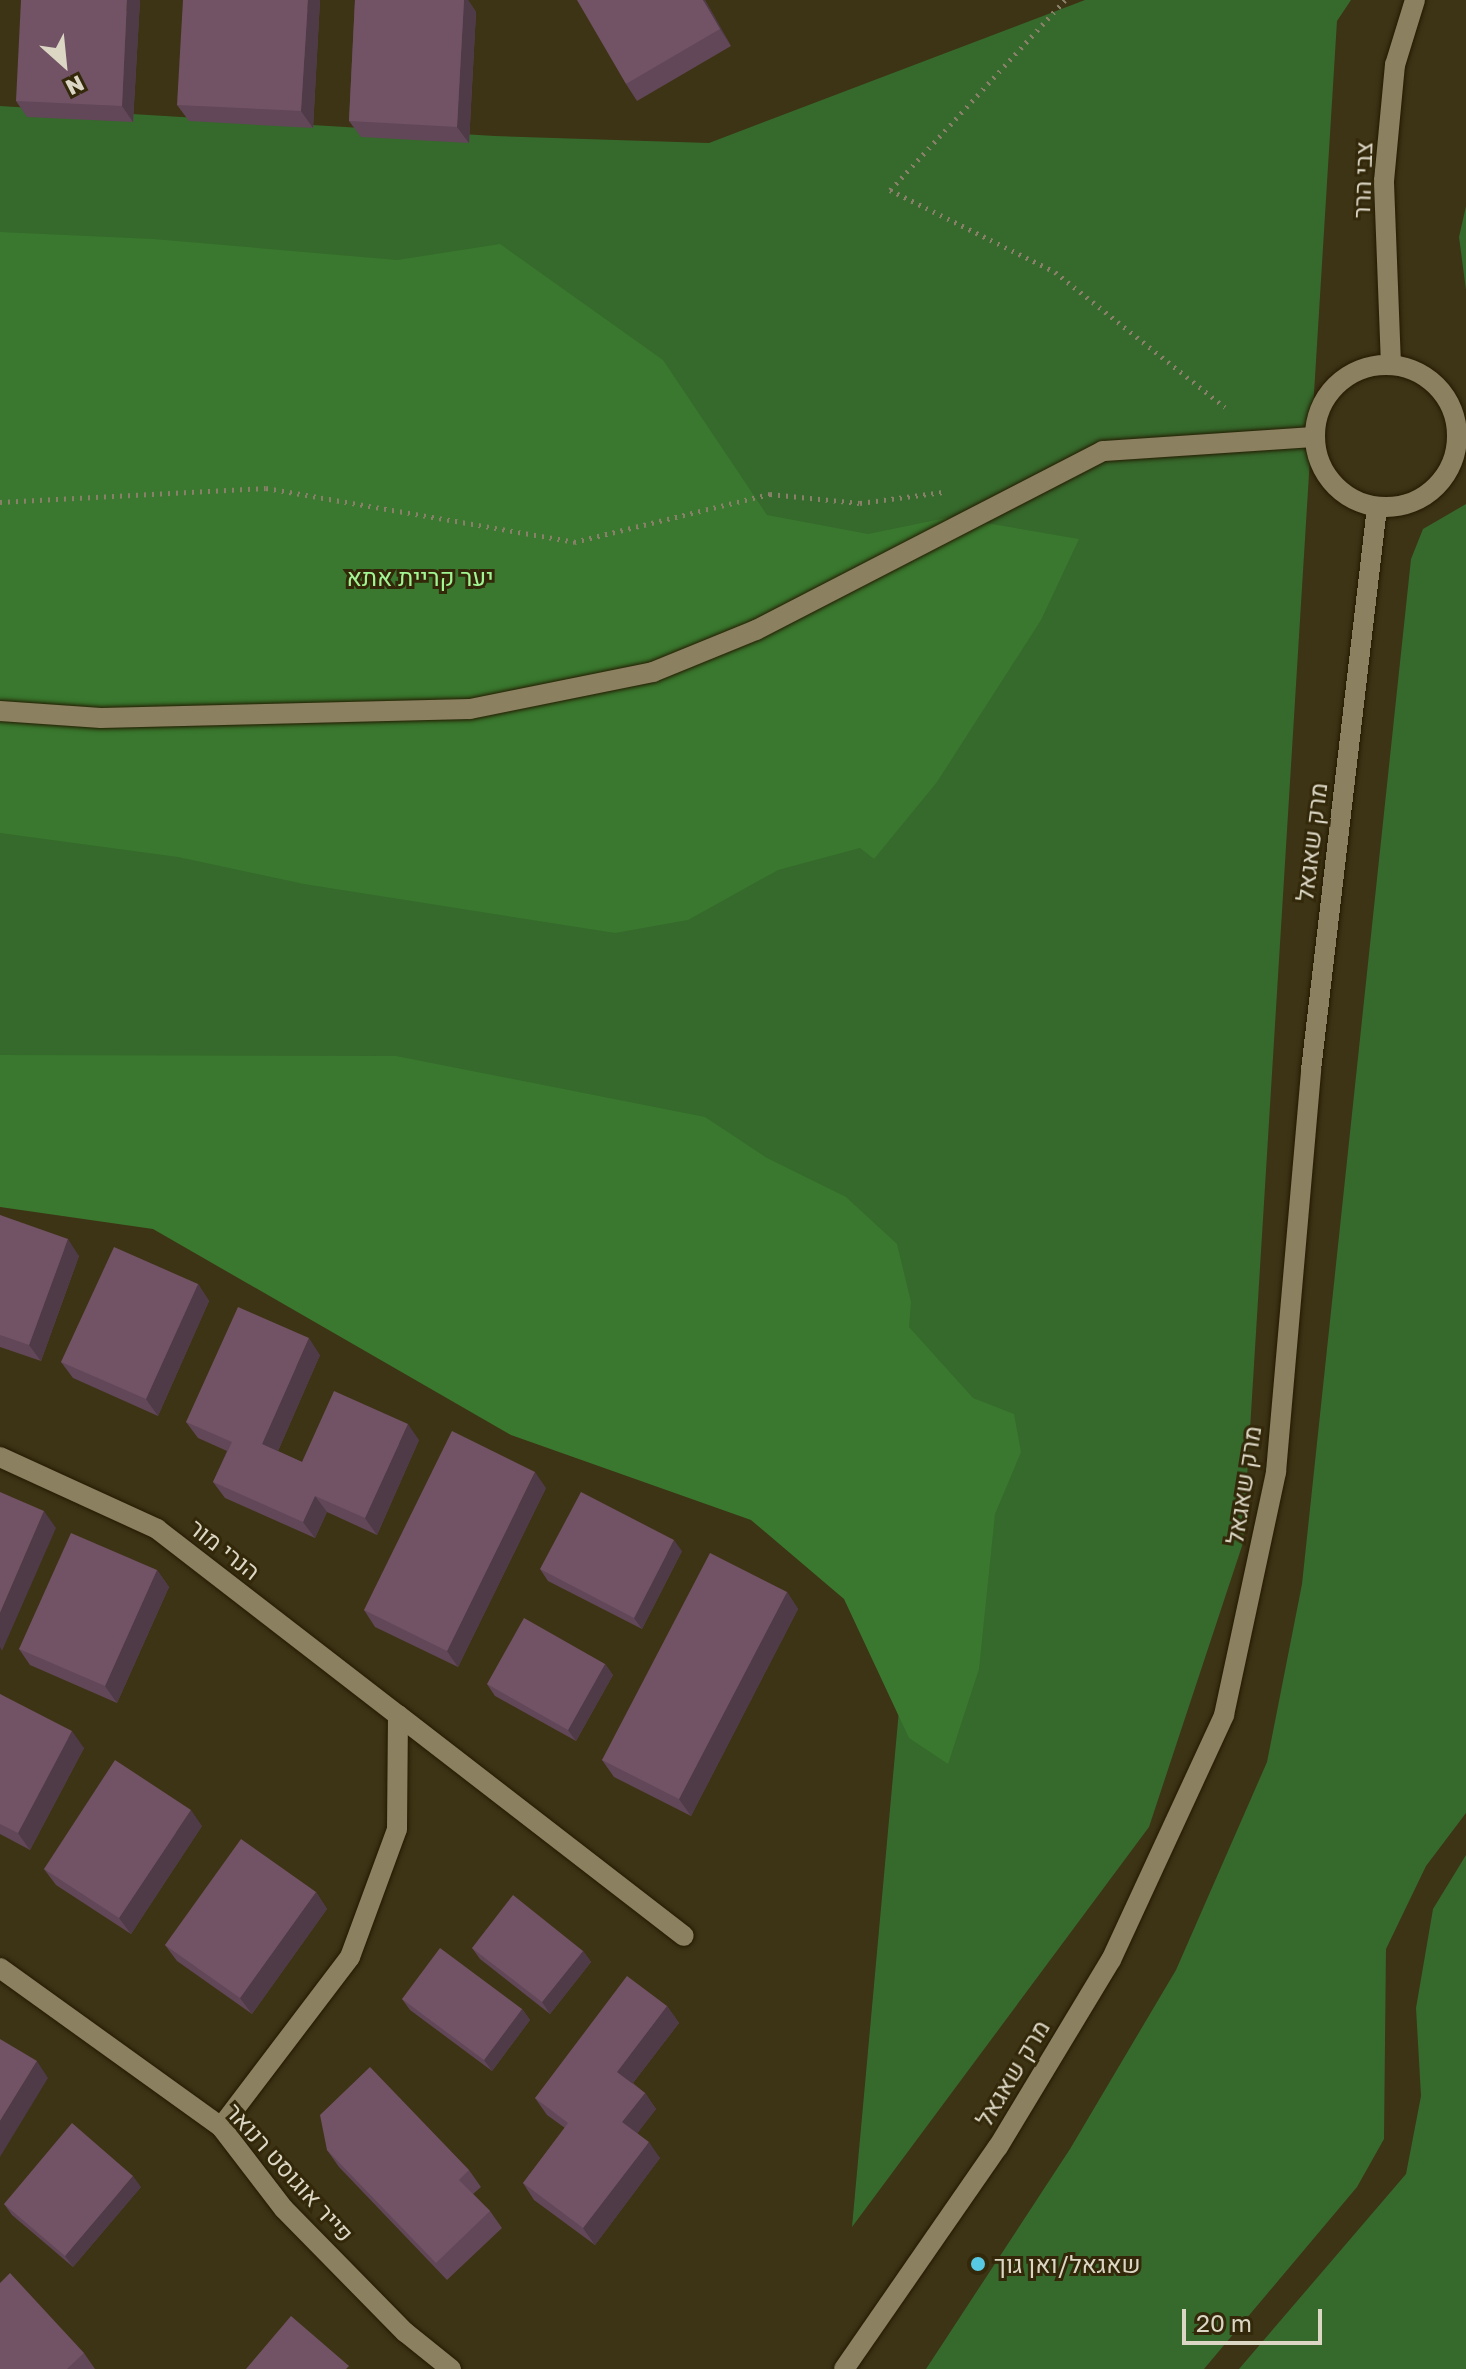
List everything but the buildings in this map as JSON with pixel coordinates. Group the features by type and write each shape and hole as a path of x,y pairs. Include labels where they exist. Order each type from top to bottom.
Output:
{"street":[{"name":"צבי הרר","path":"1391,365 1384,181 1395,65 1415,0"},
{"path":"1391,365 1411,369 1445,395 1462,436 1442,480 1424,496 1377,507 1340,491 1326,475 1315,437 1318,414 1329,393 1367,367 1391,365"},
{"path":"0,711 101,718 470,709 653,672 756,630 1103,451 1315,437"},
{"name":"מרק שאגאל","path":"844,2369 998,2147 1111,1960 1224,1715 1276,1472 1311,1070 1377,507"},
{"name":"הנרי מור","path":"0,1457 157,1529 684,1936"},
{"path":"221,2127 350,1957 397,1829 398,1715"},
{"name":"פייר אוגוסט רנואר","path":"0,1968 221,2127 284,2209 405,2332 451,2369"}],"path":[{"path":"1065,0 890,190 1055,272 1267,440"},
{"path":"0,502 266,488 574,542 770,494 860,503 955,491"}],"green space":[{"path":"1085,0 1351,0 1337,21 1243,1543 1149,1827 852,2227 900,1699 808,1467 0,1136 0,106 495,136 709,143"},
{"path":"1466,206 1466,290 1459,237"},
{"name":"יער קריית אתא","path":"0,232 153,239 397,260 500,244 663,360 767,515 868,534 951,517 1079,539 1041,620 937,782 874,859 860,848 778,870 688,920 615,933 304,884 178,857 0,833"},
{"path":"1466,504 1466,1813 1426,1866 1386,1949 1384,2139 1357,2187 1204,2369 926,2369 1070,2149 1176,1970 1267,1762 1302,1584 1411,559 1423,529"},
{"path":"0,1055 396,1056 705,1117 767,1158 846,1197 897,1244 911,1302 909,1327 973,1398 1014,1414 1021,1452 995,1514 979,1669 948,1764 909,1738 844,1599 751,1520 511,1435 153,1229 0,1207"},
{"path":"1466,1855 1466,2369 1239,2369 1406,2174 1421,2096 1416,2008 1433,1909"}],"place":[{"name":"שאגאל/ואן גוך","path":"978,2264"}]}
